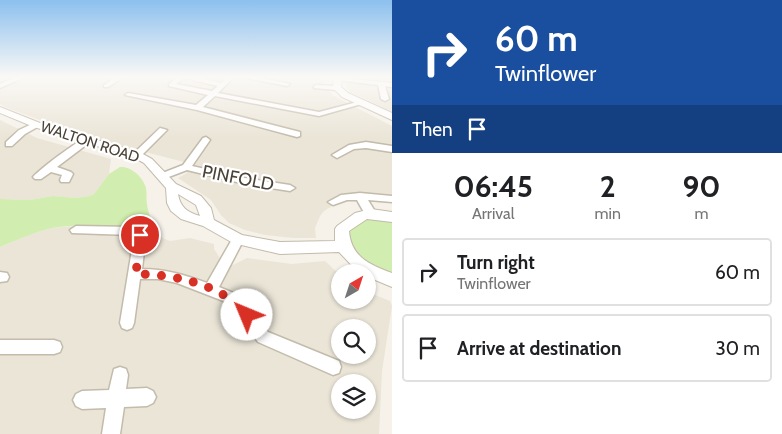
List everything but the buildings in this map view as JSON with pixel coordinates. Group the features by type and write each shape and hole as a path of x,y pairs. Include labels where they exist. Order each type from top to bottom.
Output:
{"street":[{"path":"140,97 198,108 297,134"},
{"path":"198,108 210,97"},
{"path":"231,97 319,114 361,103"},
{"path":"350,97 392,117"},
{"name":"WALTON ROAD","path":"0,110 37,124 137,155 148,161 172,187"},
{"path":"9,144 22,132 37,124"},
{"path":"137,155 163,130"},
{"path":"38,176 87,140"},
{"name":"PINFOLD","path":"163,176 186,167 206,140"},
{"path":"337,155 352,147 366,145 392,149"},
{"name":"PINFOLD","path":"186,167 245,181 290,188"},
{"path":"49,168 68,174 66,180"},
{"path":"207,222 207,212 202,202 186,191 172,187 171,195 174,206 189,219 207,222 238,239 280,248 343,246"},
{"path":"360,196 370,213"},
{"path":"332,202 345,197 360,196 392,199"},
{"path":"392,217 370,213 355,218 342,229 343,246 364,269 392,280"},
{"path":"76,230 134,231 140,235 136,274 127,322"},
{"path":"211,290 238,239"},
{"path":"136,274 158,274 179,278 231,298 238,304 263,337 333,367"},
{"path":"0,348 54,347"},
{"path":"112,434 120,375"},
{"path":"82,400 147,397"}],"shaded area":[{"path":"0,97 336,97 392,126 392,200 358,198 344,200 334,205 320,216 315,228 316,238 265,235 245,230 229,223 211,200 178,178 187,173 184,162 83,136 0,104"},
{"path":"361,97 392,97 392,112"},
{"path":"0,120 37,138 111,159 109,174 94,194 90,196 76,198 53,196 30,200 0,199"},
{"path":"74,226 139,228 170,241 190,238 214,244 214,249 220,258 233,265 247,258 292,264 325,261 331,267 331,309 376,309 376,295 390,301 392,306 382,371 379,434 0,434 0,247 31,234 52,228"}],"green space":[{"path":"120,167 132,170 139,176 146,188 150,218 149,223 145,227 84,226 52,228 0,247 0,199 30,200 53,196 76,198 90,196 94,194 109,174"},
{"path":"367,219 392,220 392,276 376,269 376,264 369,264 351,249 349,230"}],"route":[{"path":"140,235 136,274 158,274 179,278 231,298 247,315"}]}
